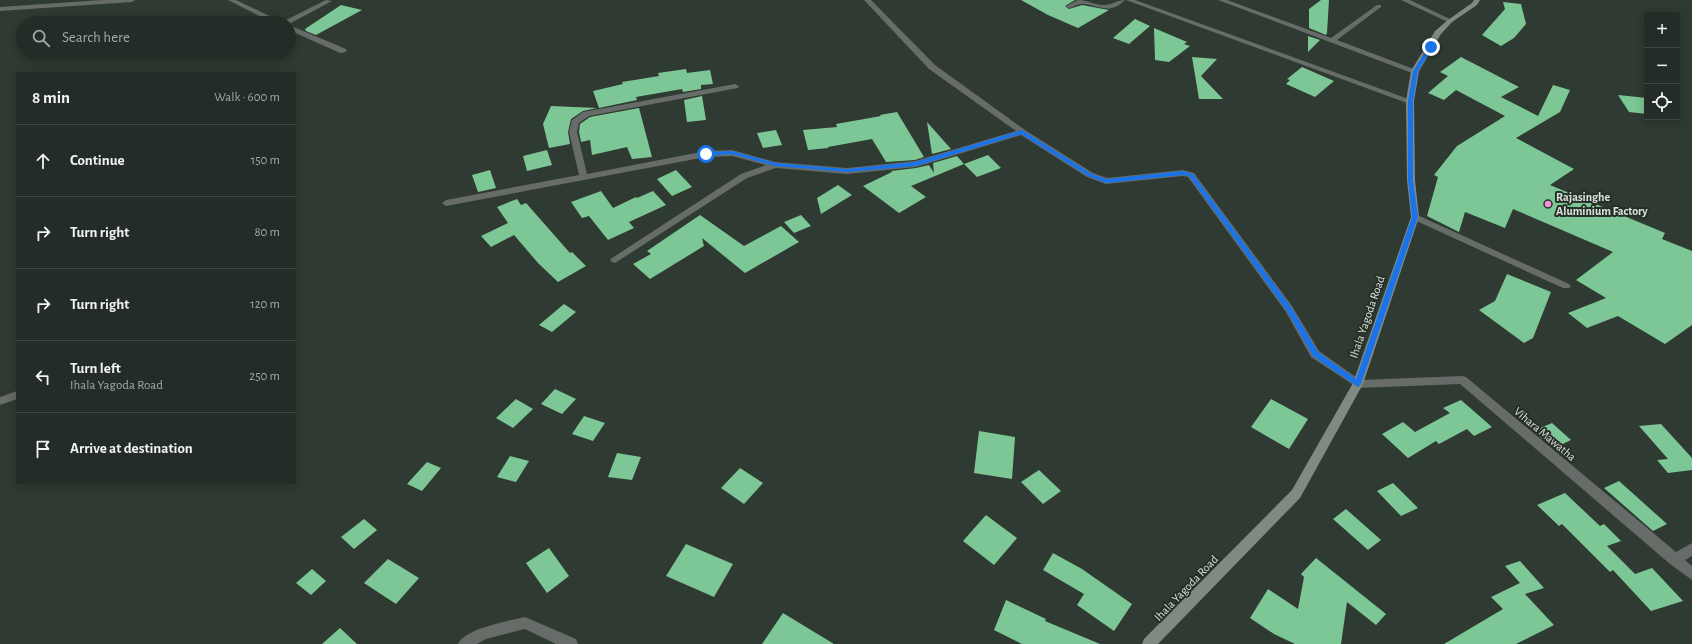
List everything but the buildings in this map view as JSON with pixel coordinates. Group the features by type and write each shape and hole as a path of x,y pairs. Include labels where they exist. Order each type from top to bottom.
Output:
{"street":[{"path":"0,9 132,0"},
{"path":"231,0 265,16"},
{"path":"867,0 932,67 1022,132 1090,175 1106,181 1183,173 1191,175 1289,309 1315,354 1358,384"},
{"path":"1069,6 1082,1 1102,7 1111,6 1122,0"},
{"path":"1129,0 1410,101"},
{"path":"1222,0 1415,71"},
{"path":"1404,0 1450,22"},
{"name":"Ihala Yagoda Road","path":"1149,644 1296,494 1358,384 1415,217 1411,180 1410,101 1415,71 1438,33 1450,22 1475,4 1477,0"},
{"path":"296,18 329,1"},
{"path":"1332,40 1379,6"},
{"path":"296,30 343,51"},
{"path":"584,177 573,132 575,122 586,114 735,86"},
{"path":"446,203 706,154 732,153 775,165 847,171 916,164 1022,132"},
{"path":"615,260 744,176 775,165"},
{"path":"1415,217 1566,286"},
{"name":"Vihara Mawatha","path":"1358,384 1462,380 1692,574"},
{"path":"0,402 16,395"},
{"path":"1674,560 1692,550"},
{"path":"466,644 484,633 525,623 571,644"}],"place":[{"name":"Rajasinghe Aluminium Factory","path":"1548,204"}],"route":[{"path":"706,154 732,153 775,165 847,171 916,164 1022,132 1090,175 1106,181 1183,173 1191,175 1289,309 1315,354 1358,384 1415,217 1411,180 1410,101 1415,71 1431,47"}]}
